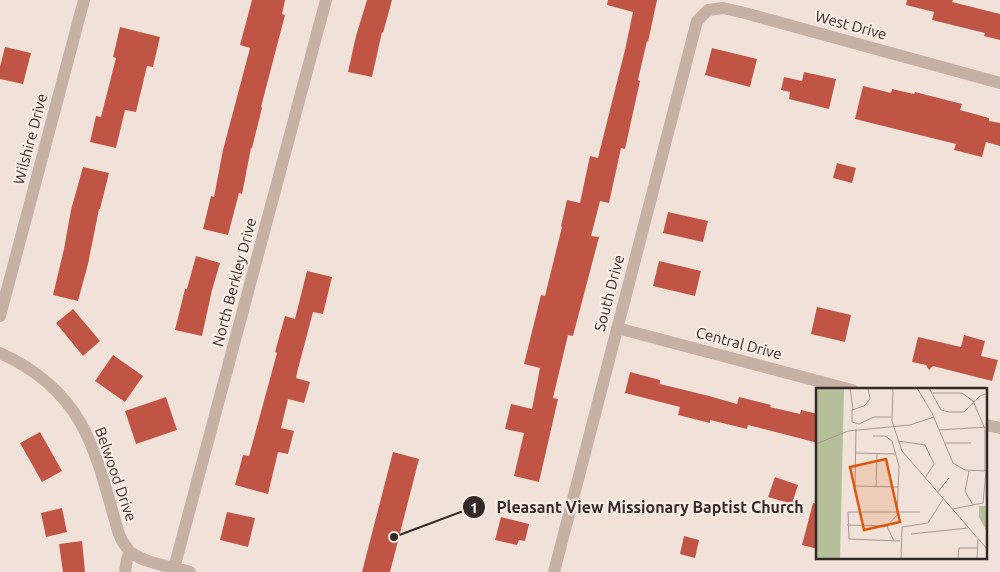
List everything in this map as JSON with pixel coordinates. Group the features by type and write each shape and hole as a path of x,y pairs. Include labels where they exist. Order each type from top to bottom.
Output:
{"street":[{"name":"Wilshire Drive","path":"0,316 84,0"},
{"name":"North Berkley Drive","path":"174,570 326,0"},
{"name":"West Drive","path":"697,21 708,10 722,8 1000,84"},
{"name":"South Drive","path":"554,572 697,21"},
{"name":"Central Drive","path":"617,328 844,388"},
{"name":"Belwood Drive","path":"0,353 18,361 43,379 64,400 80,422 97,460 119,534 130,552"},
{"path":"125,572 130,552 138,557 174,570 190,572"}],"building":[{"path":"252,0 285,0 282,14 285,15 251,148 242,194 239,193 228,235 203,229 211,196 214,197 223,150 250,48 240,45"},
{"path":"367,0 392,0 382,32 372,77 348,72"},
{"path":"608,0 657,0 638,80 640,81 625,149 621,148 609,203 600,201 591,236 599,237 573,336 568,335 553,398 558,399 539,482 514,476 524,433 505,429 511,404 532,409 540,368 524,364 541,295 545,296 567,200 580,203 590,156 598,158 625,50 633,12 607,5"},
{"path":"907,0 953,0 952,2 1000,14 1000,40 984,36 985,33 932,20 934,12 906,5"},
{"path":"120,27 160,37 153,67 147,66 136,112 125,110 116,148 90,142 96,116 101,117 116,58 113,57"},
{"path":"5,47 31,53 23,84 0,79 0,67"},
{"path":"712,48 757,59 750,87 705,75"},
{"path":"804,72 836,79 829,109 789,99 790,92 781,90 784,77 802,81"},
{"path":"863,86 891,93 892,89 914,94 915,92 962,104 960,110 1000,123 1000,146 986,142 982,157 954,150 956,144 855,119"},
{"path":"837,163 856,168 852,183 833,178"},
{"path":"83,167 109,173 78,301 53,295 71,210"},
{"path":"668,212 708,221 703,242 663,233"},
{"path":"196,256 220,263 202,336 175,330 185,289 187,289"},
{"path":"659,261 701,271 695,296 653,286"},
{"path":"307,271 332,277 323,314 313,312 296,378 310,382 304,403 288,399 281,428 294,431 288,454 278,452 268,494 235,485 243,455 249,456 285,316 295,319"},
{"path":"817,307 851,315 845,342 811,334"},
{"path":"73,309 100,341 83,356 56,323"},
{"path":"964,335 985,341 981,356 998,360 992,381 933,366 929,370 926,365 912,362 918,337 961,347"},
{"path":"113,355 143,376 125,402 95,381"},
{"path":"630,372 660,380 660,384 737,404 739,397 800,414 801,410 816,414 816,442 748,425 747,429 678,415 680,407 625,393"},
{"path":"166,397 177,430 136,444 125,411"},
{"path":"40,432 62,471 42,482 20,443"},
{"path":"393,452 419,459 390,572 362,572"},
{"path":"775,477 798,485 792,504 768,497"},
{"path":"813,503 816,504 816,548 802,545"},
{"path":"62,508 67,532 46,537 41,513"},
{"path":"227,512 255,518 248,547 220,540"},
{"path":"501,517 529,524 525,541 519,540 517,545 495,540"},
{"path":"684,536 699,540 695,558 680,554"},
{"path":"82,541 85,572 63,572 59,544"}],"place":[{"name":"Pleasant View Missionary Baptist Church","path":"394,537"}]}
